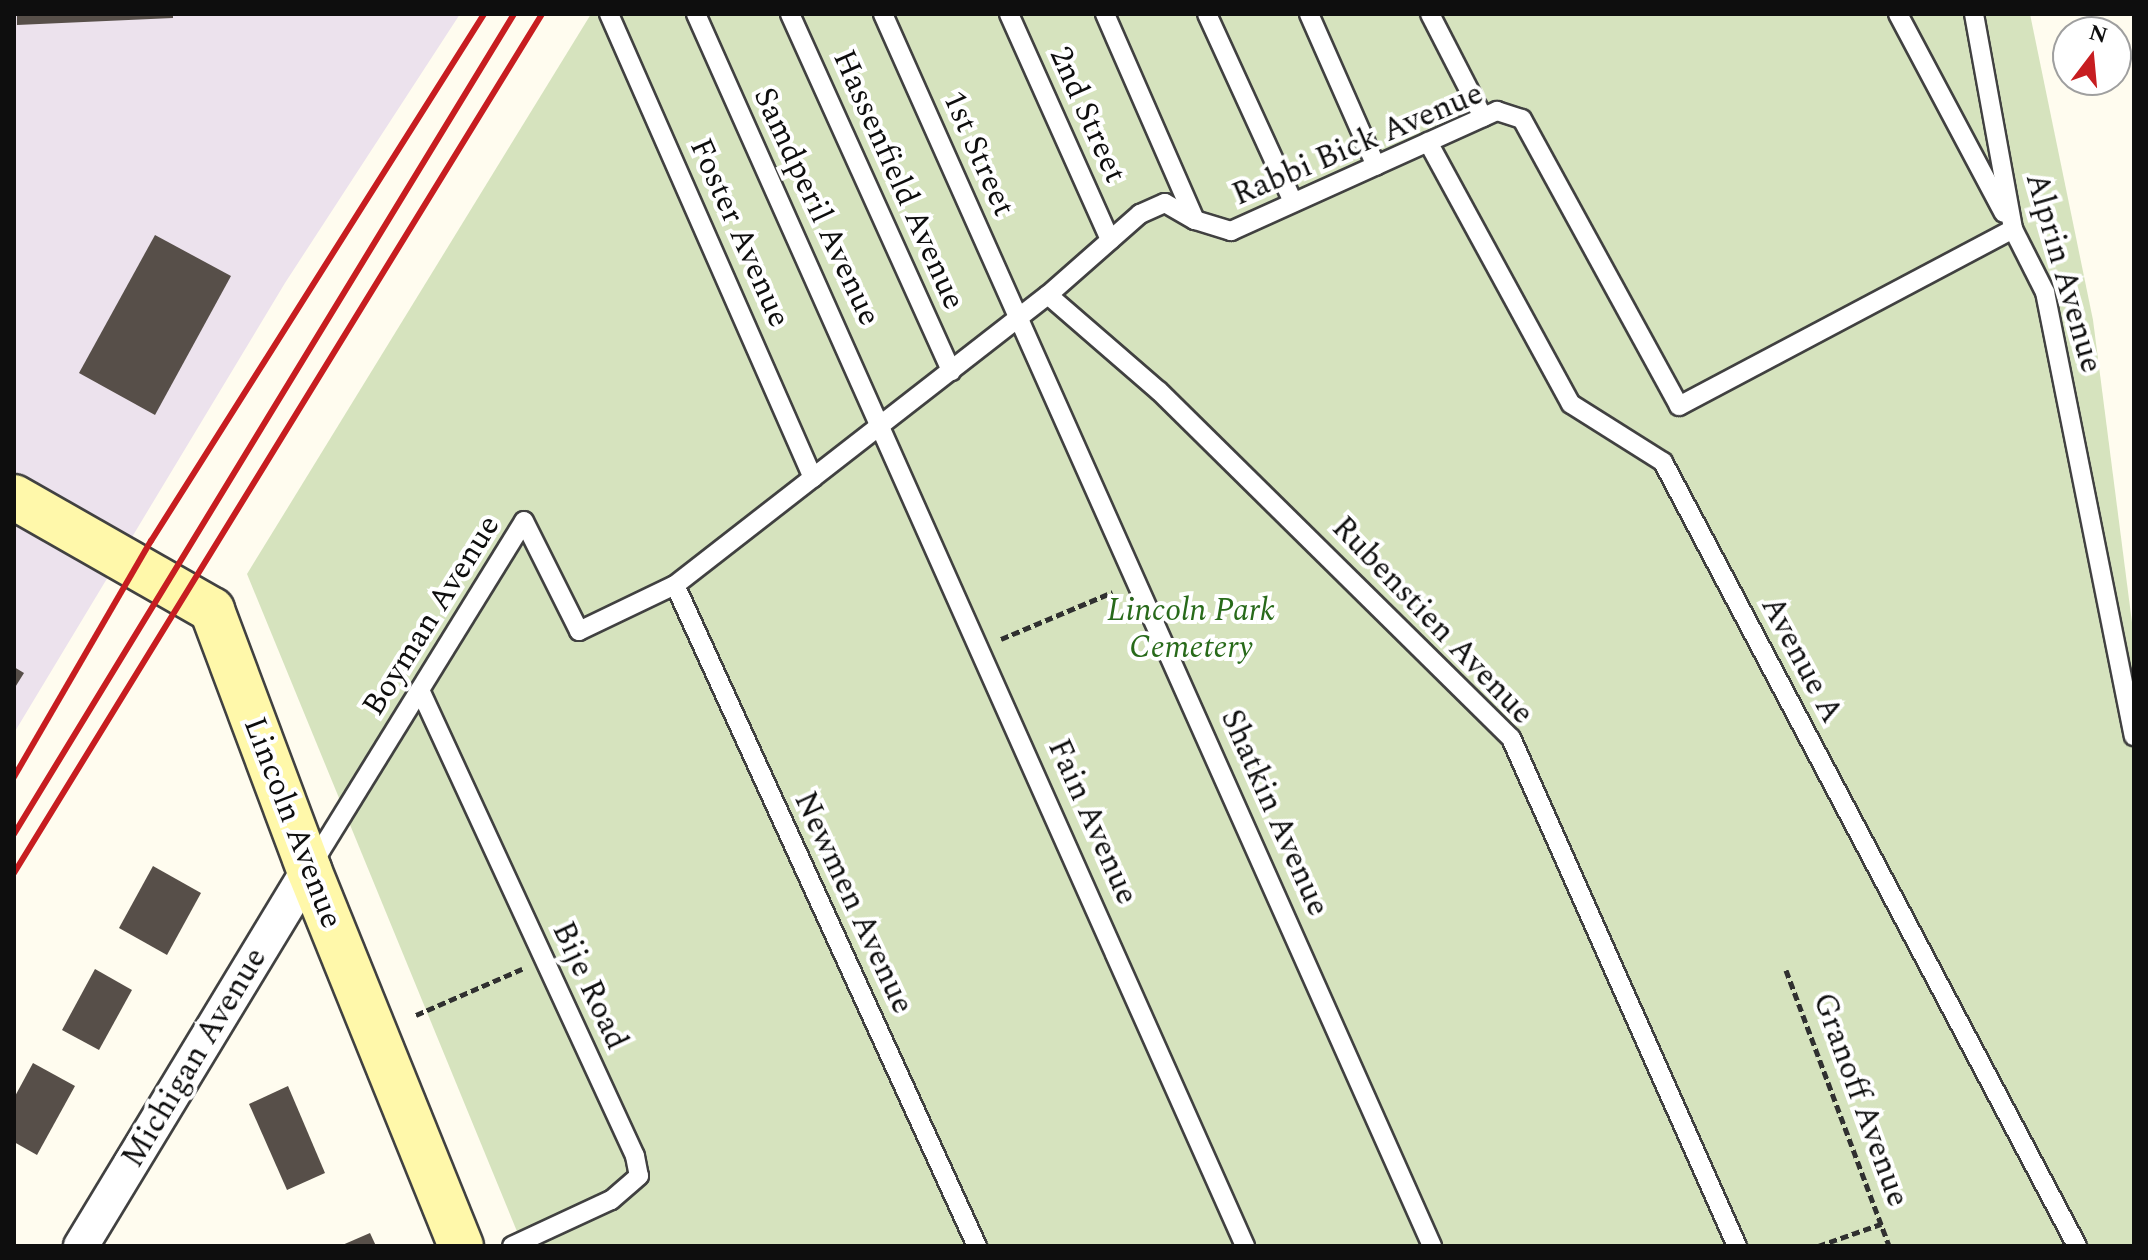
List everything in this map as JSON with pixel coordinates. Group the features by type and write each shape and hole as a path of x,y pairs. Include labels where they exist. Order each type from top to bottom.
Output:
{"street":[{"name":"Lincoln Avenue","path":"14,497 212,610 309,870 461,1246"},
{"name":"Michigan Avenue","path":"81,1246 309,870"}],"lane":[{"name":"Foster Avenue","path":"609,14 813,478"},
{"name":"Samdperil Avenue","path":"696,14 883,424"},
{"name":"Hassenfield Avenue","path":"790,14 951,371"},
{"name":"1st Street","path":"883,14 1017,319"},
{"name":"2nd Street","path":"1009,14 1110,240"},
{"path":"1105,14 1195,220"},
{"path":"1207,14 1293,202"},
{"path":"1309,14 1376,166"},
{"path":"1430,14 1483,117"},
{"path":"1898,14 2013,229"},
{"name":"Alprin Avenue","path":"1974,14 2013,229 2045,292 2134,736"},
{"name":"Rabbi Bick Avenue","path":"883,424 1048,295 1140,214 1165,203 1195,220 1231,231 1497,111 1522,119 1679,406 2013,229"},
{"name":"Avenue A","path":"1428,142 1571,404 1663,462 2077,1246"},
{"name":"Rubenstien Avenue","path":"1048,295 1159,391 1511,738 1737,1246"},
{"name":"Shatkin Avenue","path":"1017,319 1432,1246"},
{"name":"Boyman Avenue","path":"309,870 524,521 579,631 675,585 883,424"},
{"name":"Fain Avenue","path":"883,424 1245,1246"},
{"name":"Newmen Avenue","path":"675,585 977,1246"},
{"name":"Bije Road","path":"420,690 639,1176 611,1200 512,1246"}],"path":[{"path":"982,648 1136,582"},
{"path":"416,1015 544,960"},
{"name":"Granoff Avenue","path":"1786,970 1889,1246"},
{"path":"1818,1246 1881,1224"}],"shaded area":[{"path":"14,14 460,14 285,283 14,733"}],"green space":[{"name":"Lincoln Park Cemetery","path":"591,14 2030,14 2093,320 2134,638 2134,1246 523,1246 247,574"}],"building":[{"path":"17,14 173,14 173,18 17,25"},
{"path":"155,235 231,276 155,415 79,373"},
{"path":"14,667 24,673 14,689"},
{"path":"153,866 201,893 167,955 119,928"},
{"path":"95,969 132,990 99,1050 62,1030"},
{"path":"33,1063 75,1086 37,1155 14,1142 14,1098"},
{"path":"288,1086 325,1173 287,1190 249,1104"},
{"path":"370,1233 376,1246 340,1246"}],"railway":[{"path":"14,777 151,541 484,14"},
{"path":"14,834 514,14"},
{"path":"14,873 542,14"}]}
